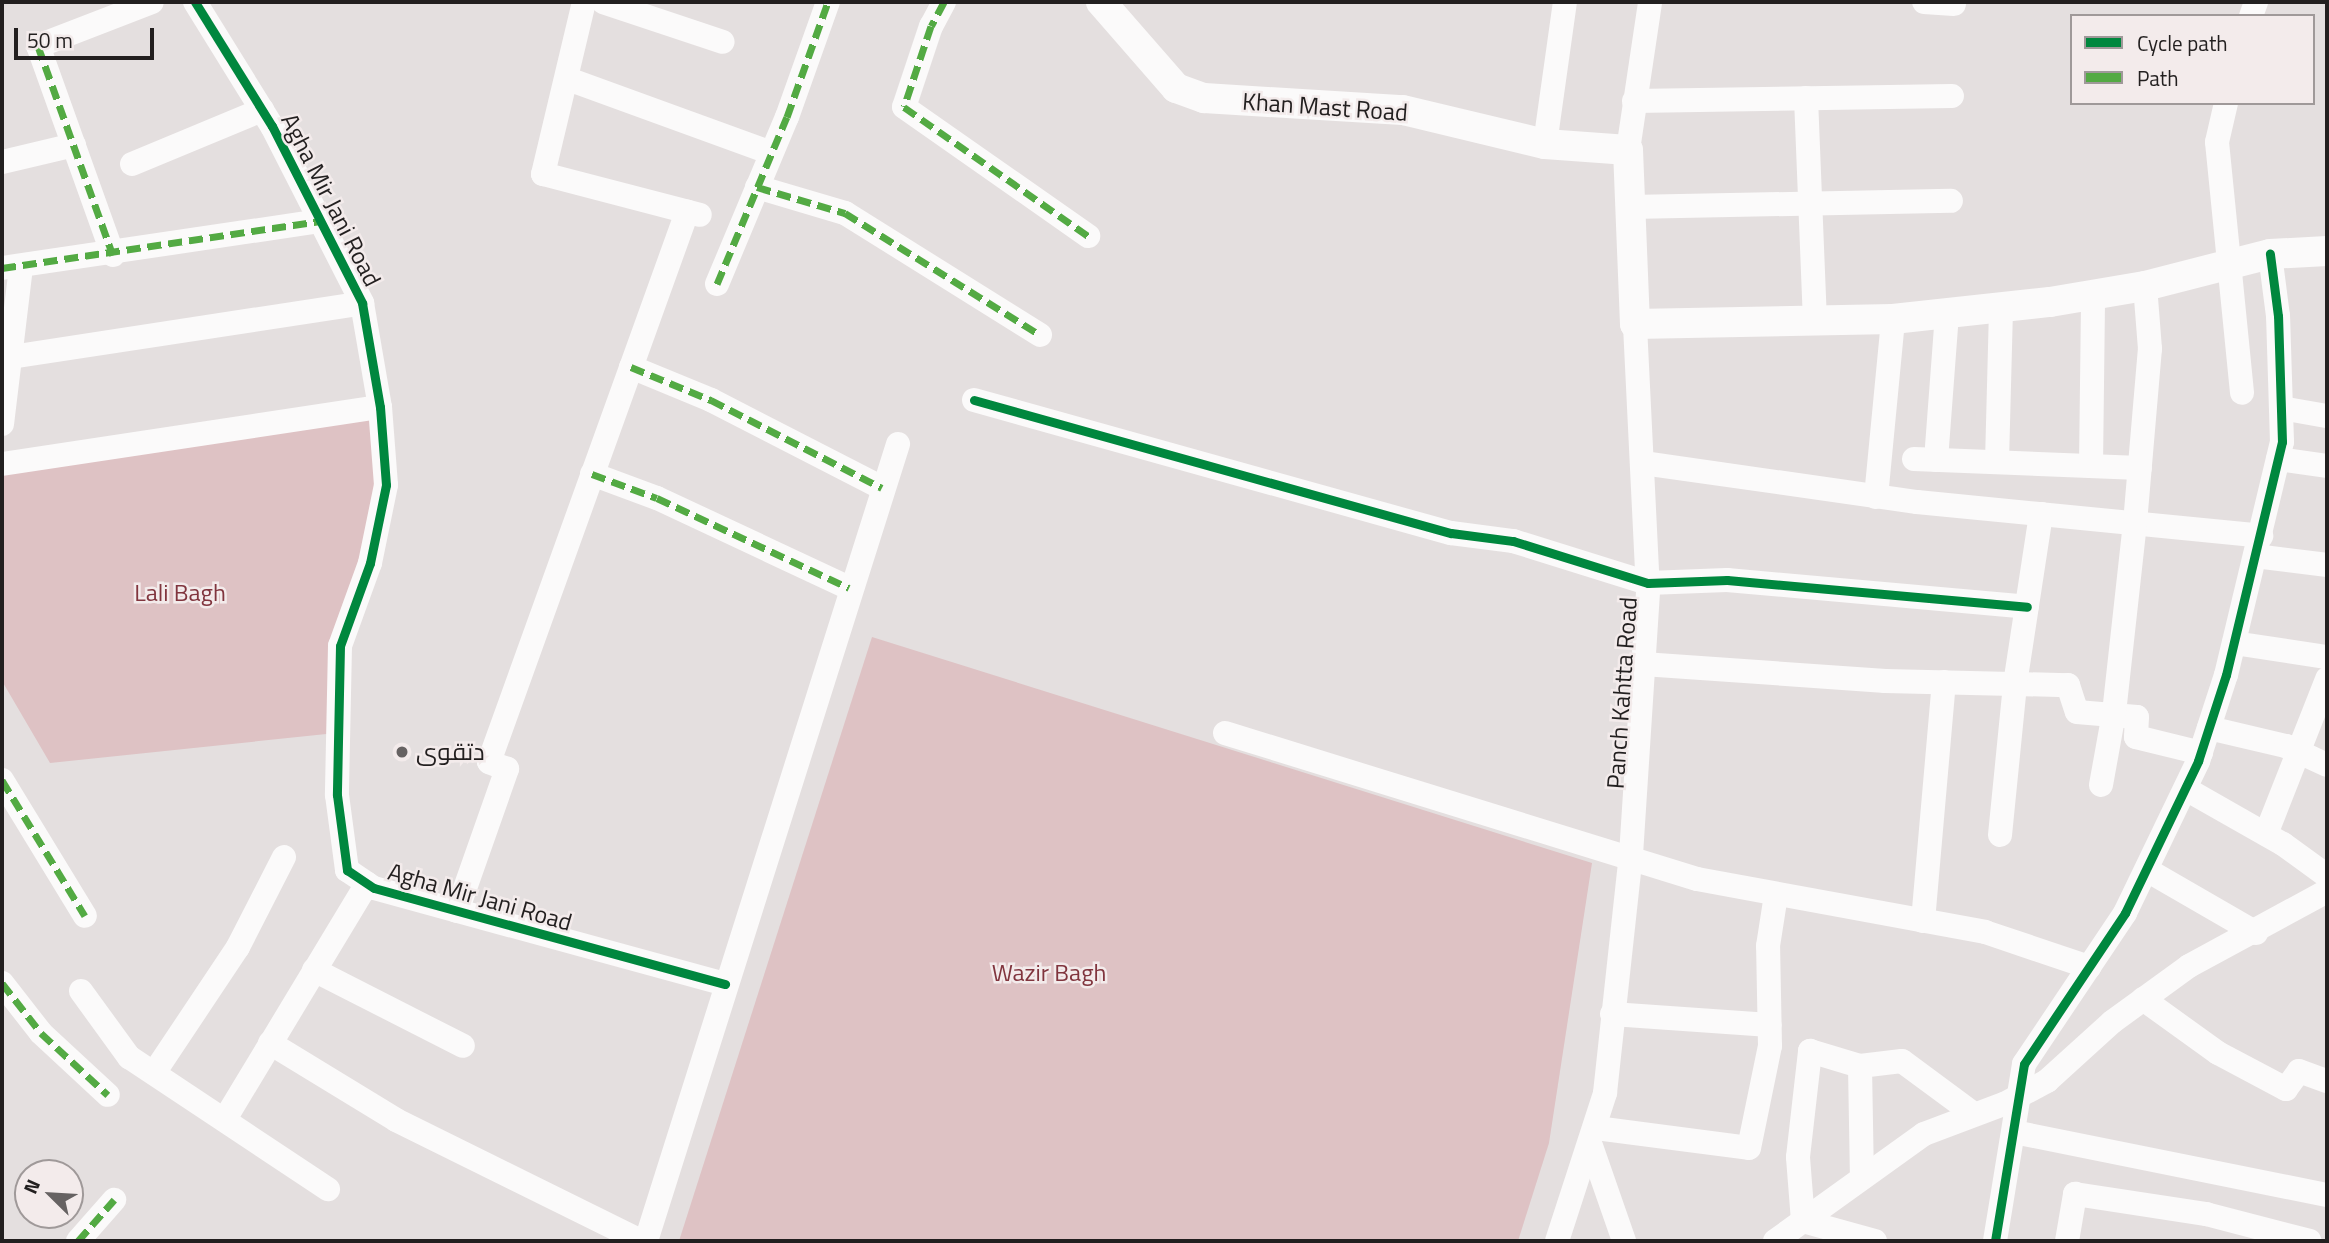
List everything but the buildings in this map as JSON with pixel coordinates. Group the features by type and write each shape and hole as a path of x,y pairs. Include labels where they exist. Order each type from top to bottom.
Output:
{"main road":[{"name":"Khan Mast Road","path":"1101,2 1176,88 1204,99 1403,110 1545,144 1628,149"},
{"name":"Panch Kahtta Road","path":"1628,149 1635,324"},
{"path":"1635,324 1893,319 2093,295 2146,286 2270,254 2327,251"}],"street":[{"path":"113,255 38,46 152,2"},
{"name":"Agha Mir Jani Road","path":"195,2 262,110 362,303 380,407 386,485 370,563 340,646 336,715 340,839 347,870 367,884 725,985"},
{"path":"457,911 507,769 489,762 631,367 694,214 543,174 568,79 584,2"},
{"path":"603,2 723,42"},
{"path":"717,284 771,153 828,2"},
{"path":"944,2 931,26 904,107 1088,236"},
{"name":"Panch Kahtta Road","path":"1628,149 1650,2"},
{"path":"1924,2 1955,4"},
{"path":"1545,144 1561,5"},
{"path":"568,79 771,153"},
{"path":"1634,101 1952,96"},
{"path":"1806,98 1815,321"},
{"path":"2226,105 2217,142 2242,394"},
{"path":"132,164 262,110"},
{"path":"2,162 74,145"},
{"path":"757,187 845,213 1040,335"},
{"path":"1630,207 1951,201"},
{"path":"2,424 12,357 12,268 113,255 321,221"},
{"path":"1995,1241 2024,1064 2089,967 2147,870 2201,753 2234,643 2278,459 2281,408 2278,316 2270,254"},
{"path":"2101,785 2114,713 2140,468 2150,349 2146,286"},
{"path":"2091,466 2093,295"},
{"path":"12,357 362,303"},
{"path":"1997,462 2001,307"},
{"path":"1947,313 1925,459 2140,468"},
{"path":"1876,496 1893,319"},
{"name":"Panch Kahtta Road","path":"1557,1241 1593,1137 1605,1093 1631,855 1647,583 1635,324"},
{"path":"631,367 711,400 882,488"},
{"path":"974,401 1451,533 1513,541 1647,583 1727,580 2027,607"},
{"path":"2,464 380,407"},
{"path":"2281,408 2327,416"},
{"path":"271,1043 396,1120 644,1241 849,588 898,444"},
{"path":"2278,459 2327,467"},
{"path":"1643,463 1876,496 2135,523 2258,546 2327,565"},
{"path":"592,474 657,498 849,588"},
{"path":"2000,835 2015,684 2041,514"},
{"path":"2234,643 2327,657"},
{"path":"1643,664 1944,682 2068,685 2077,712 2137,717 2136,737 2201,753"},
{"path":"2266,834 2327,679"},
{"path":"1923,921 1944,682"},
{"path":"2209,728 2299,751 2327,765"},
{"path":"1225,733 1631,855 1697,879 1984,932 2089,967"},
{"path":"2,780 85,916"},
{"path":"2186,789 2266,834 2327,876"},
{"path":"153,1073 239,947 284,857"},
{"path":"2147,870 2256,933"},
{"path":"225,1119 367,884"},
{"path":"1775,1241 1924,1134 2018,1096 2047,1081 2143,999 2189,966 2256,933 2327,891"},
{"path":"1623,1241 1593,1137 1749,1148 1770,1046 1768,946 1776,895"},
{"path":"314,970 463,1046"},
{"path":"2,983 41,1033 108,1095"},
{"path":"81,991 129,1058 328,1189"},
{"path":"2143,999 2218,1053 2286,1089 2299,1071 2327,1081"},
{"path":"1612,1014 1770,1025"},
{"path":"1803,1221 1798,1157 1810,1051 1860,1066 1902,1061 1973,1114"},
{"path":"1860,1066 1862,1178"},
{"path":"2014,1132 2327,1195"},
{"path":"2067,1241 2075,1194 2206,1214 2310,1241"},
{"path":"78,1241 114,1200"},
{"path":"1803,1221 1875,1241"}],"green space":[{"name":"Lali Bagh","path":"380,407 386,485 340,646 336,733 50,763 2,681 2,460"},
{"name":"Wazir Bagh","path":"872,637 1592,863 1549,1143 1518,1241 679,1241"}],"marked path":[{"path":"717,284 787,117 828,2"},
{"path":"944,2 931,26 904,107 1088,236"},
{"path":"38,46 113,255"},
{"path":"757,187 845,213 1040,335"},
{"path":"2,268 321,221"},
{"path":"631,367 711,400 882,488"},
{"path":"592,474 657,498 849,588"},
{"path":"2,780 85,916"},
{"path":"2,983 41,1033 108,1095"},
{"path":"78,1241 114,1200"}],"cycle path":[{"path":"195,2 272,126 362,303 380,407 386,485 370,563 340,646 337,795 347,870 374,888 725,984"},
{"path":"1995,1241 2024,1064 2125,913 2198,761 2226,675 2282,442 2278,316 2270,254"},
{"path":"974,400 1451,533 1513,541 1648,583 1727,580 2027,607"}],"place":[{"name":"دتقوى","path":"402,752"}]}
